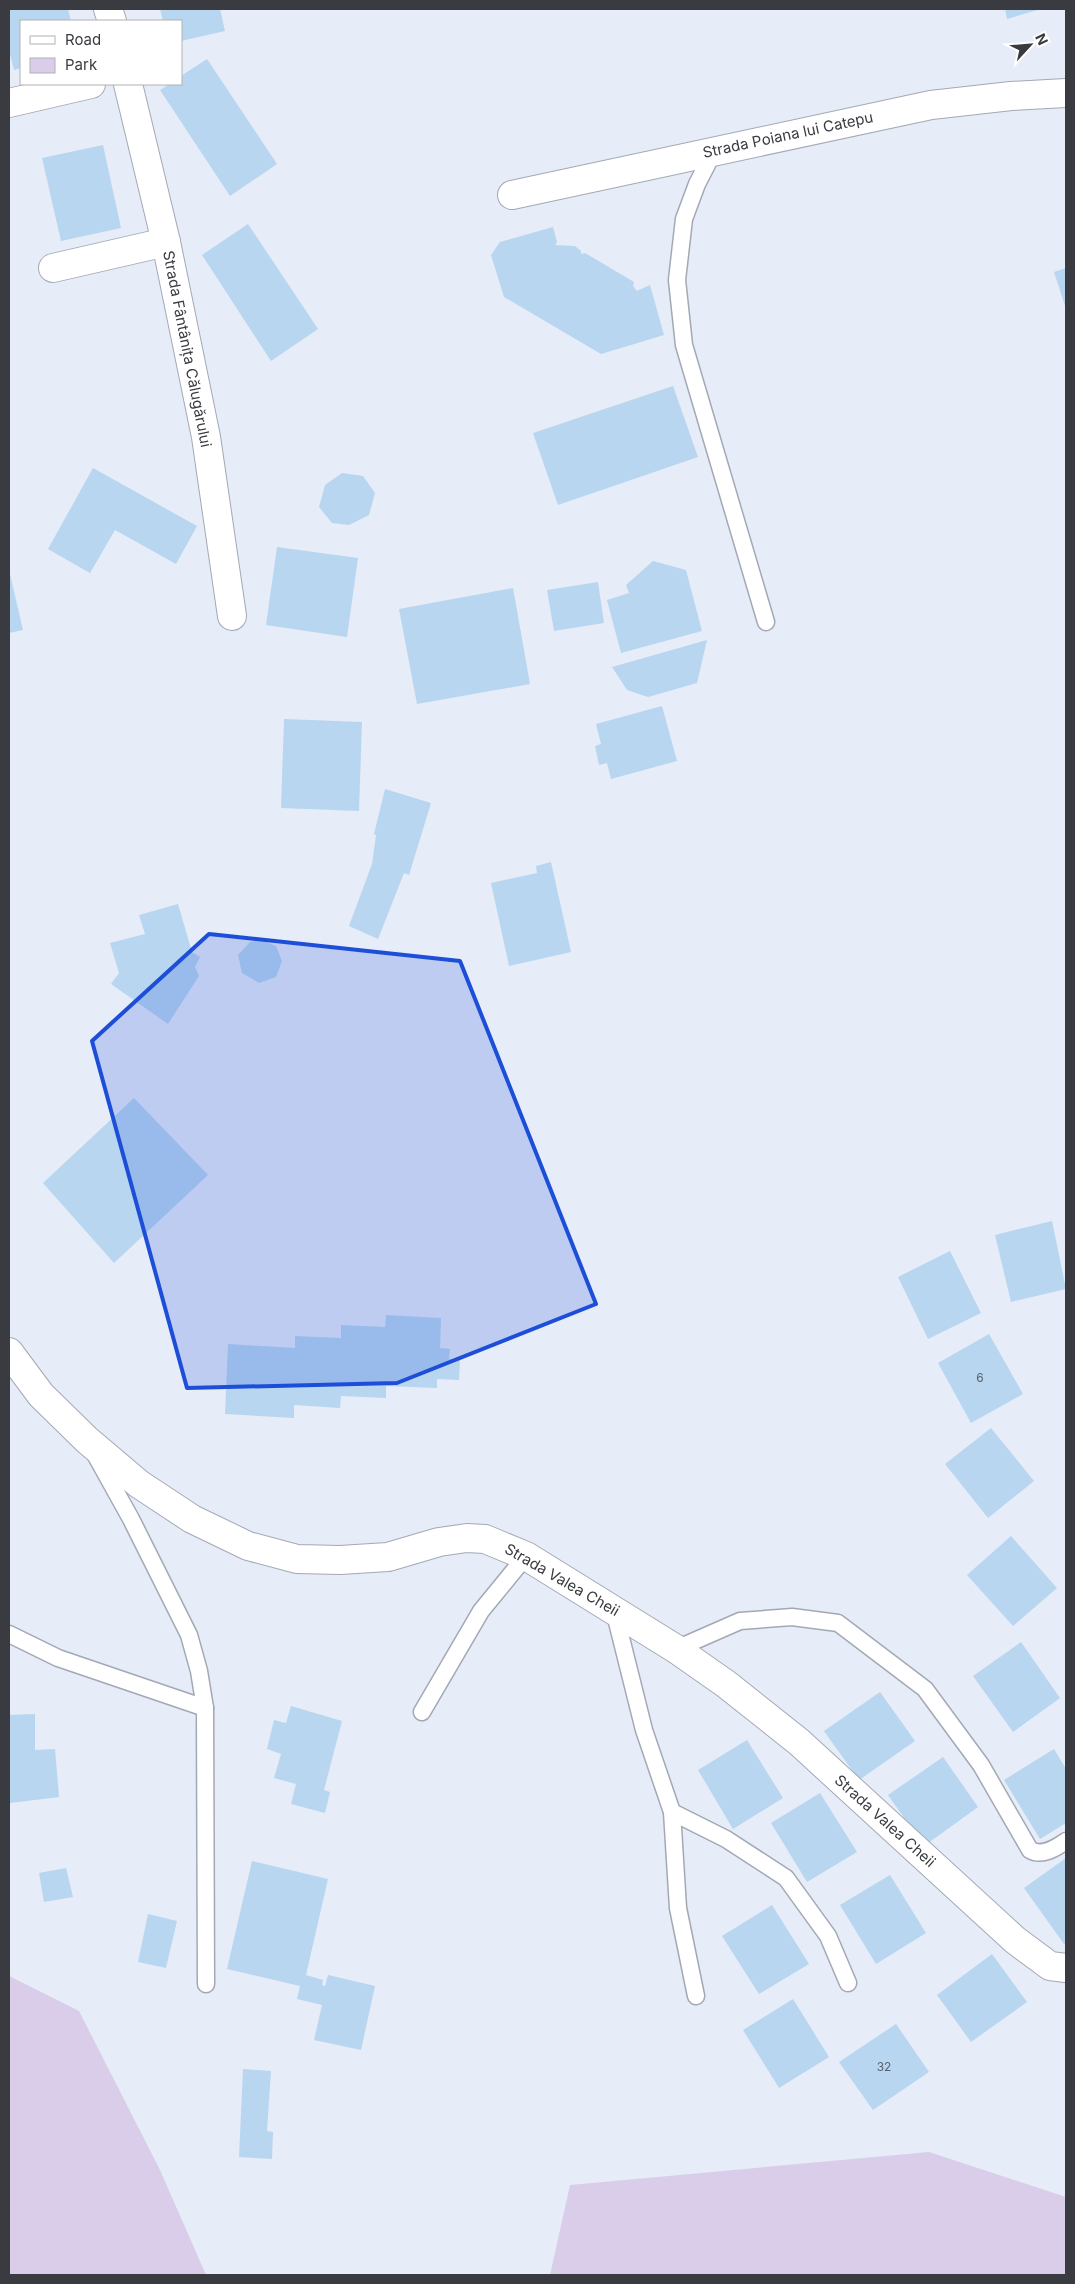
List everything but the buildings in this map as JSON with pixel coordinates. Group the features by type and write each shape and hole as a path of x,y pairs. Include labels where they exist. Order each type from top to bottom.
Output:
{"street":[{"path":"9,103 87,85"},
{"name":"Strada Fântânița Călugărului","path":"128,85 166,242 206,437 232,616"},
{"name":"Strada Poiana lui Catepu","path":"512,195 930,105 1011,96 1066,93"},
{"path":"52,268 166,242"},
{"name":"Strada Valea Cheii","path":"9,1352 40,1395 87,1440 139,1484 192,1519 248,1546 297,1559 388,1557 439,1542 466,1538 485,1538 526,1556 676,1649 726,1684 798,1742 1015,1940 1050,1966 1066,1968"}],"lane":[{"path":"714,151 697,184 684,219 677,280 684,345 766,622"},
{"path":"87,1440 131,1519 189,1635 200,1671 205,1708 206,1984"},
{"path":"422,1712 481,1611 526,1556"},
{"path":"614,1610 644,1730 672,1812 678,1908 696,1996"},
{"path":"676,1649 740,1621 792,1616 838,1623 924,1689 981,1765 1030,1850 1038,1853 1053,1850 1066,1841"},
{"path":"9,1634 58,1658 205,1708"},
{"path":"672,1812 726,1839 786,1878 828,1936 848,1983"}],"highlighted area":[{"path":"209,934 460,961 596,1304 397,1383 187,1388 92,1041"}],"green space":[{"path":"9,1976 79,2011 160,2170 206,2275 9,2275"},
{"path":"929,2152 1066,2197 1066,2275 550,2275 570,2185"}]}
